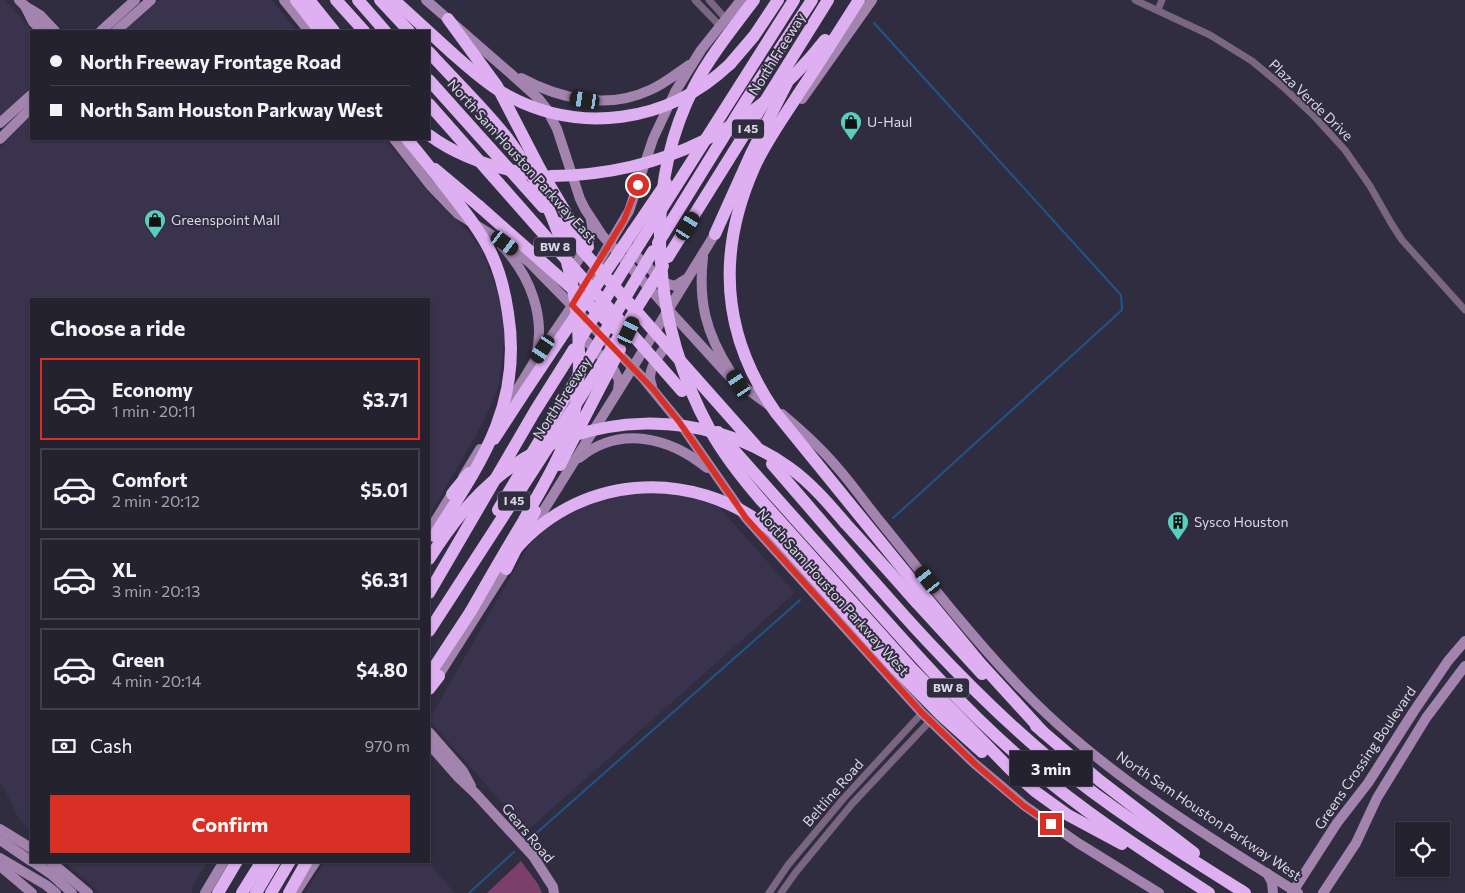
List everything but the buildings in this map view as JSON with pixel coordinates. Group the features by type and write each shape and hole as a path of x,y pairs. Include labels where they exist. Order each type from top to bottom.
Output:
{"highway":[{"path":"296,0 319,30"},
{"path":"308,0 333,30"},
{"path":"336,0 363,30"},
{"path":"358,0 384,30"},
{"path":"380,0 408,30"},
{"path":"394,0 427,30"},
{"path":"754,0 711,58 694,87 680,119 668,162 661,224 662,272 671,331 685,374 697,404 715,438 751,489 912,669 1000,759 1036,792"},
{"path":"430,33 487,82 515,99 546,111 593,118 621,117 666,106 704,86 730,64 754,36 778,0"},
{"name":"North Freeway","path":"430,591 535,411 574,349 668,181 731,98 794,0"},
{"name":"North Freeway","path":"430,615 503,502 653,251 812,0"},
{"path":"430,136 457,152 522,172 596,173 643,163 679,152 721,132 758,108 793,78 857,0"},
{"path":"857,0 763,150 742,199 730,263 730,284 735,324 740,344 748,367 760,390 776,413 980,663 1042,732"},
{"path":"715,234 751,154 827,1"},
{"name":"North Freeway","path":"430,630 602,373 668,257 827,1"},
{"path":"448,19 498,86 572,223 632,307"},
{"path":"430,53 500,129 520,156 535,182 558,231 569,266 575,295 579,362 577,399 563,446 535,500 434,675"},
{"name":"North Sam Houston Parkway East","path":"430,81 936,650 972,688 1013,727 1062,769 1111,806 1243,892"},
{"name":"BW 8","path":"430,105 682,391"},
{"path":"400,140 575,290 682,391"},
{"path":"408,140 465,212 479,231 490,251 500,274 506,297 512,348 508,389 494,436 430,542"},
{"path":"452,494 488,450 556,337 636,238"},
{"path":"506,569 602,373"},
{"name":"North Sam Houston Parkway West","path":"682,391 905,642 990,731 1076,803 1134,845 1209,893"},
{"path":"430,558 458,516 488,485 524,459 557,442 601,428 634,423 676,425 720,433 750,445 790,468 808,483 970,661 1042,732 1087,770 1243,892"},
{"path":"471,611 503,565 526,538 546,521 578,502 612,491 648,486 684,490 712,497 743,511 772,531 927,702 984,754 1068,815 1103,835 1167,866"},
{"path":"218,893 237,863"},
{"path":"242,893 261,863"},
{"path":"256,893 274,863"},
{"path":"270,893 289,863"},
{"path":"289,893 307,863"}],"main road":[{"path":"102,30 135,0"},
{"path":"117,30 151,0"},
{"path":"284,0 308,30"},
{"name":"North Sam Houston Parkway East","path":"426,0 538,99 552,118 561,139 580,199 590,217 610,245 668,310"},
{"path":"430,529 534,362 556,337 572,305 624,220 633,201 660,122 691,63 741,0"},
{"path":"434,675 506,569 572,466 703,252 794,111 872,0"},
{"path":"22,3 33,22 41,30"},
{"path":"22,3 40,15 54,30"},
{"path":"510,73 549,92 585,100 605,101 649,91 691,63"},
{"path":"0,123 30,96"},
{"path":"0,138 30,109"},
{"path":"395,140 430,185 458,214 489,232 520,254 572,305"},
{"path":"548,281 555,282 564,279 591,240 592,227 590,217"},
{"path":"624,220 621,232 624,243 665,283 675,286 682,283 688,277"},
{"path":"489,232 508,252 523,274 531,291 537,309 539,330 539,340 534,362"},
{"path":"703,252 701,278 705,317 718,349 739,384"},
{"name":"North Sam Houston Parkway West","path":"572,305 653,389 680,423 750,522 926,717 975,764 1024,806 1078,843 1159,893"},
{"name":"North Sam Houston Parkway West","path":"668,310 725,372 808,436 836,466 974,636 1012,680 1060,728 1098,760 1154,800 1295,892"},
{"path":"556,337 557,331 571,328 581,334 617,375 619,380 618,392"},
{"path":"653,389 650,382 650,370 672,338 683,333 691,335"},
{"path":"572,466 588,451 607,442 629,438 644,439 684,451 718,478"},
{"name":"Greens Crossing Boulevard","path":"1295,892 1337,823 1368,782 1448,661 1465,641"},
{"name":"Greens Crossing Boulevard","path":"1323,893 1356,842 1377,798 1426,718 1465,666"},
{"name":"Gears Road","path":"430,733 463,771 475,793"},
{"name":"Gears Road","path":"430,745 533,856 553,887 554,893"},
{"path":"0,829 30,847"},
{"path":"0,840 30,860"},
{"path":"0,858 56,893"},
{"path":"35,863 51,874 72,893"},
{"path":"52,863 88,893"},
{"path":"204,893 223,863"},
{"path":"295,893 315,863"},
{"path":"0,866 32,893"},
{"path":"1266,873 1272,882 1273,893"}],"street":[{"path":"695,0 723,22"},
{"path":"708,0 723,22"},
{"name":"Plaza Verde Drive","path":"1135,0 1210,35 1237,51 1262,69 1294,98 1345,150 1370,186 1402,240 1465,310"},
{"path":"1158,10 1162,0"},
{"path":"1414,710 1426,718"},
{"name":"Beltline Road","path":"769,893 788,865 844,798 926,717"},
{"name":"Beltline Road","path":"781,893 852,804 926,717"}],"shaded area":[{"path":"0,0 5,0 31,30 30,88 0,117"},
{"path":"159,0 272,0 296,30 125,30"},
{"path":"30,116 30,140 386,140 434,199 467,230 481,248 496,287 505,327 498,388 475,437 430,514 430,298 30,298 30,832 17,815 0,784 0,147"},
{"path":"639,492 666,492 695,498 718,506 795,593 527,831 430,721 430,718 527,548 549,524 586,506 609,498"},
{"path":"521,861 538,884 542,893 487,893"},
{"path":"65,863 214,863 212,865 206,864 192,887 192,893 99,893"},
{"path":"324,863 429,863 455,893 305,893"}],"waterway":[{"path":"874,23 1121,295 1122,310 893,518"},
{"path":"532,837 800,600"},
{"path":"469,893 514,852"}],"place":[{"name":"U-Haul","path":"851,141"},
{"name":"Greenspoint Mall","path":"155,239"},
{"name":"Sysco Houston","path":"1178,541"}],"route":[{"path":"638,185 629,211 572,305 653,389 680,423 746,518 922,713 975,764 1024,806 1051,824"}]}
